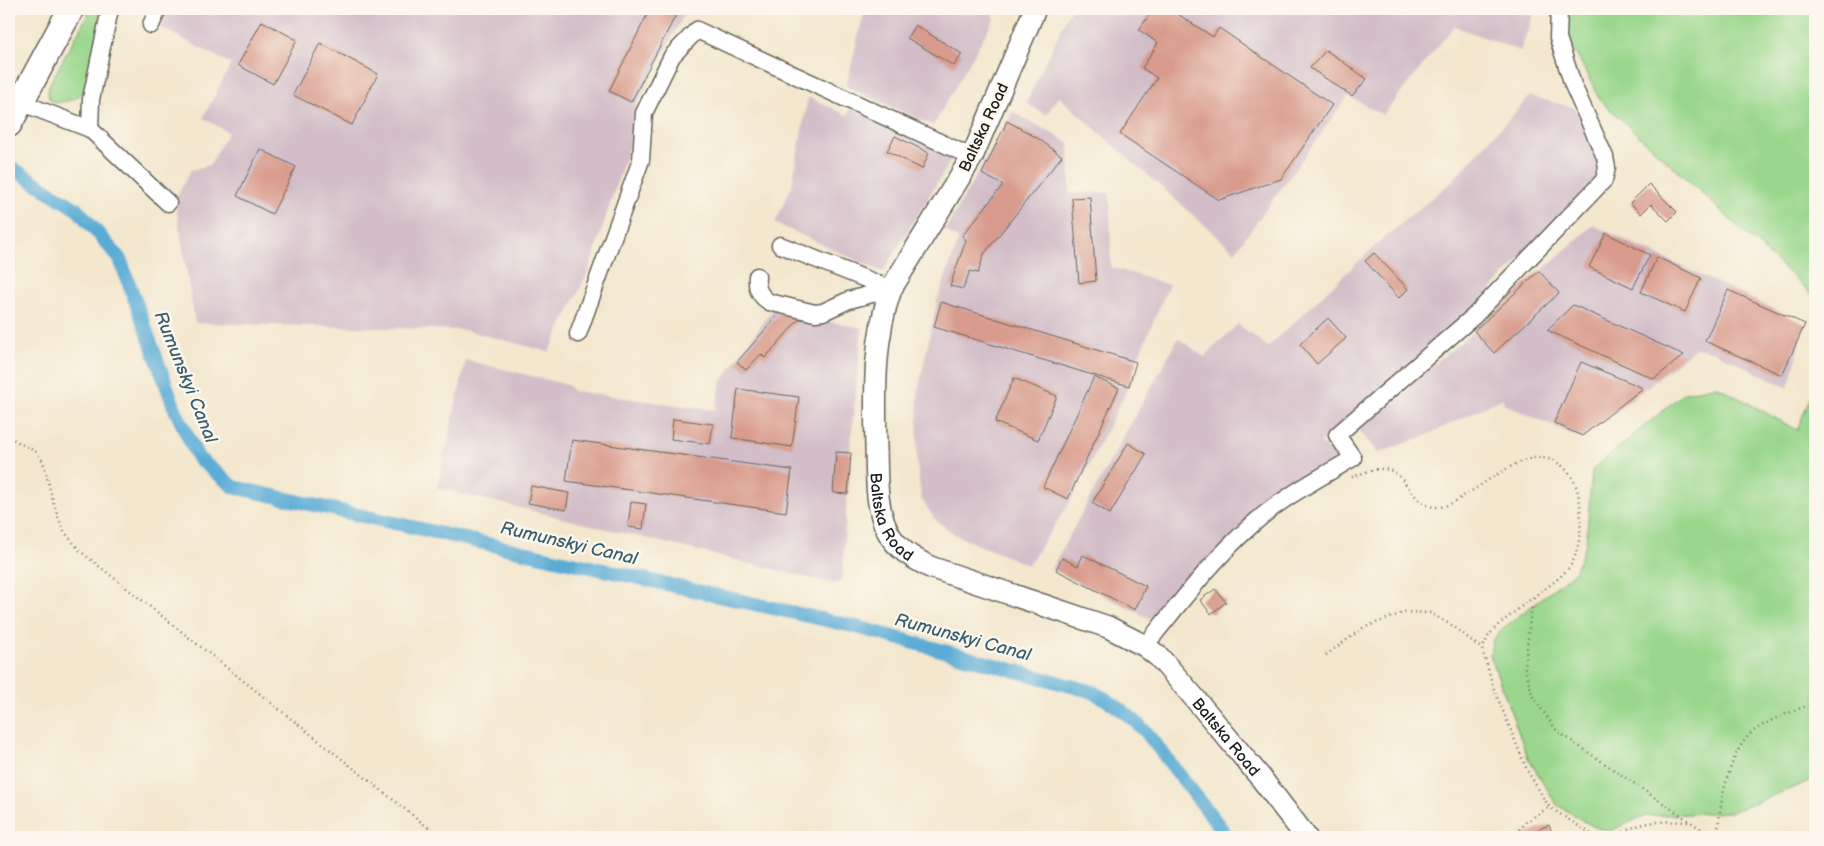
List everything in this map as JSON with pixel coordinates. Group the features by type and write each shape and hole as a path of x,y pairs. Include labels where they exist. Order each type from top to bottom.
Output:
{"highway":[{"path":"13,108 71,9"}],"main road":[{"name":"Baltska Road","path":"1034,9 972,157 891,289 881,320 877,349 875,398 877,483 880,514 888,532 897,544 910,556 930,568 1108,627 1145,646 1159,657 1192,695 1261,778 1306,837"}],"lane":[{"path":"90,129 92,99 110,9"},
{"path":"151,25 158,9"},
{"path":"1145,646 1220,557 1254,522 1282,502 1353,458 1337,435 1474,316 1604,180 1607,168 1605,157 1574,85 1558,38 1559,9"},
{"path":"578,334 641,160 644,113 672,56 697,30 972,157"},
{"path":"13,108 90,129 168,203"},
{"path":"780,245 891,289"},
{"path":"757,276 758,292 769,302 815,313 823,312 849,300 891,289"}],"path":[{"path":"9,438 36,452 43,461 53,502 63,530 80,552 440,837"},
{"path":"1348,479 1382,469 1394,472 1416,498 1426,505 1438,507 1453,503 1525,460 1544,458 1554,460 1566,470 1574,481 1579,496 1579,544 1571,565 1562,576 1497,626 1489,634 1482,649"},
{"path":"1535,596 1530,619 1525,668 1533,697 1557,730 1701,829 1708,837"},
{"path":"1326,655 1364,628 1405,612 1430,613 1453,626 1482,649 1494,689 1527,770 1549,807 1596,837"},
{"path":"1718,837 1718,824 1731,764 1742,745 1754,731 1788,713 1815,703"},
{"path":"1512,837 1526,822 1549,807"},
{"path":"1614,837 1643,823 1662,821 1689,822"}],"shaded area":[{"path":"164,9 665,9 684,14 635,107 630,142 589,270 549,352 465,330 195,323 175,200 191,170 210,165 228,132 203,118 231,64 156,25"},
{"path":"865,9 994,9 994,19 933,126 846,86"},
{"path":"1067,9 1435,9 1438,11 1440,9 1536,9 1520,51 1454,26 1383,115 1348,96 1235,252 1059,97 1046,115 1026,103 1070,10"},
{"path":"1530,96 1575,108 1597,160 1597,176 1470,312 1320,443 1338,457 1252,514 1154,621 1051,569 1178,338 1204,357 1238,324 1268,347 1378,243 1451,182"},
{"path":"808,97 847,115 851,108 953,157 883,272 775,223 792,185"},
{"path":"1013,112 1069,143 1070,193 1110,193 1111,267 1169,285 1136,362 1129,386 1069,504 1028,565 959,537 935,520 921,498 917,464 918,391 937,301 959,239 945,230"},
{"path":"1593,225 1806,324 1788,388 1715,352 1696,348 1582,439 1504,404 1503,398 1428,435 1378,453 1357,428 1474,331"},
{"path":"772,310 862,328 849,460 842,580 835,584 437,488 466,360 568,385 573,391 715,410 721,382"}],"green space":[{"path":"91,9 103,9 85,88 77,98 56,103 49,99 49,85"},
{"path":"1569,9 1815,9 1815,297 1600,100 1567,35"},
{"path":"1717,386 1797,430 1815,386 1815,779 1731,812 1644,816 1610,831 1594,827 1557,805 1528,758 1490,655 1492,642 1501,630 1575,572 1586,543 1592,470 1684,393"}],"building":[{"path":"650,9 679,9 631,102 609,91"},
{"path":"1153,9 1170,9 1213,37 1219,28 1332,105 1281,179 1219,200 1120,134 1157,78 1142,68 1158,43 1139,30"},
{"path":"262,21 297,40 273,84 238,65"},
{"path":"915,25 962,54 954,66 907,38"},
{"path":"320,43 378,74 352,125 293,95"},
{"path":"1326,50 1367,79 1352,96 1310,68"},
{"path":"1007,121 1039,139 1062,156 984,254 978,273 970,271 963,289 950,286 966,240 962,236 1003,185 982,174"},
{"path":"895,136 929,153 922,169 887,151"},
{"path":"260,149 296,167 272,214 237,196"},
{"path":"1649,184 1677,212 1668,221 1651,204 1641,214 1630,203"},
{"path":"1090,197 1096,281 1079,283 1072,198"},
{"path":"1606,233 1650,255 1633,288 1589,267"},
{"path":"1374,253 1408,289 1399,298 1365,261"},
{"path":"1657,257 1701,278 1685,312 1641,292"},
{"path":"1539,271 1559,293 1494,353 1474,331"},
{"path":"1728,290 1805,324 1782,375 1705,341"},
{"path":"941,302 1136,362 1129,386 934,327"},
{"path":"1573,305 1684,355 1654,379 1547,330"},
{"path":"780,313 801,317 765,358 761,354 746,370 737,362"},
{"path":"1328,318 1346,338 1317,364 1300,344"},
{"path":"1581,362 1643,388 1582,436 1554,423"},
{"path":"1094,377 1119,388 1068,499 1043,487"},
{"path":"1014,378 1057,396 1038,440 995,422"},
{"path":"738,389 799,397 792,447 732,438"},
{"path":"673,419 713,424 710,444 671,439"},
{"path":"572,440 792,470 786,512 566,481"},
{"path":"1128,443 1146,454 1110,514 1092,503"},
{"path":"836,452 851,453 848,494 833,493"},
{"path":"531,486 569,493 566,510 528,503"},
{"path":"631,502 646,504 643,529 628,527"},
{"path":"1083,555 1146,586 1135,610 1056,570 1062,558 1078,566"},
{"path":"1215,589 1226,602 1211,614 1200,600"},
{"path":"1549,825 1554,837 1524,837 1523,835"}],"waterway":[{"name":"Rumunskyi Canal","path":"9,166 78,210 120,259 175,409 198,458 234,487 857,627 1093,692 1108,700 1146,732 1228,837"}]}
